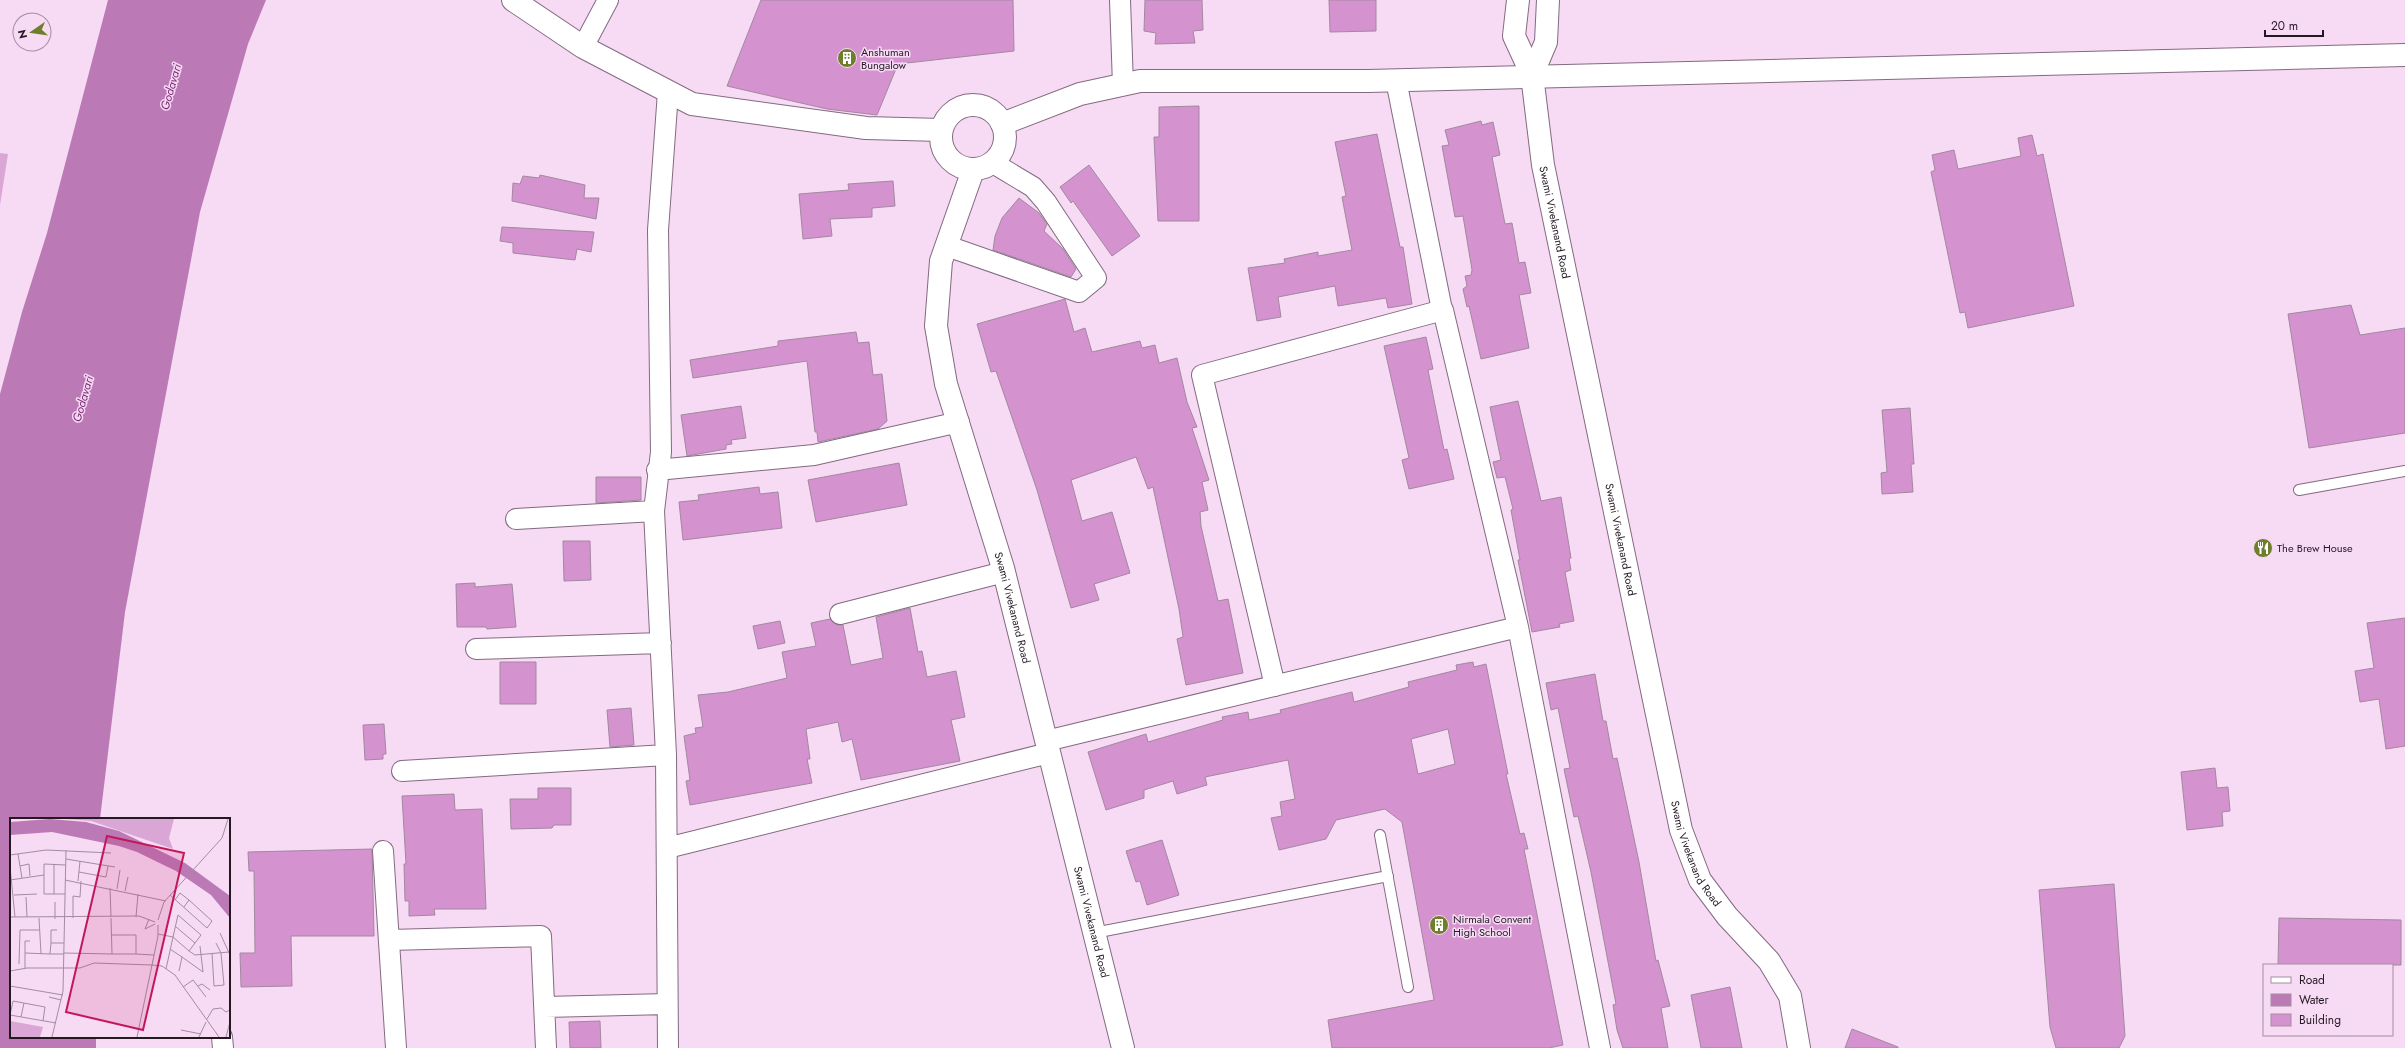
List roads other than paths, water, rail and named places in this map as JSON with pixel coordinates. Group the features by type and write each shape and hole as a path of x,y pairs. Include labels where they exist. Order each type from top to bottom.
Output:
{"main road":[{"path":"514,0 583,47 692,104 866,128 941,130"},
{"path":"1518,0 1514,36 1532,75"},
{"path":"1532,75 1546,42 1548,0"},
{"path":"1002,124 1080,94 1140,80 1221,82 1396,80 1532,75 2140,63 2405,55"},
{"name":"Swami Vivekanand Road","path":"1532,75 1543,164 1682,830 1700,880 1727,916 1769,961 1790,996 1799,1048"},
{"path":"973,105 990,110 1002,124 1005,135 1004,146 993,163 972,170 961,167 948,158 942,148 941,130 949,115 957,109 973,105"},
{"name":"Swami Vivekanand Road","path":"972,170 941,261 936,326 946,384 1004,572 1123,1048"}],"street":[{"path":"583,47 608,0"},
{"path":"1120,0 1123,84"},
{"path":"1396,80 1442,310 1518,628 1600,1048"},
{"path":"668,92 658,230 661,452 657,470 654,511 666,755 668,1048"},
{"path":"947,246 1079,292 1096,278 1046,202 1033,187 993,163"},
{"path":"1275,686 1202,375 1442,310"},
{"path":"657,470 814,454 958,422"},
{"path":"516,519 654,511"},
{"path":"840,614 1004,572"},
{"path":"667,848 1275,686 1518,628"},
{"path":"476,649 661,643"},
{"path":"402,771 666,755"},
{"path":"384,852 396,1048"},
{"path":"390,940 541,936 546,1048"},
{"path":"545,1007 667,1004"},
{"path":"222,1038 223,1048"}],"lane":[{"path":"2299,490 2405,471"},
{"path":"1380,835 1408,987"},
{"path":"1094,933 1388,876"}],"water":[{"name":"Godavari","path":"108,0 266,0 248,44 200,212 125,612 100,818 10,818 10,1038 96,1038 96,1048 0,1048 0,394 22,312 47,233"}],"place":[{"name":"Anshuman Bungalow","path":"847,58"},
{"name":"The Brew House","path":"2263,548"},
{"name":"Nirmala Convent High School","path":"1439,925"}]}
